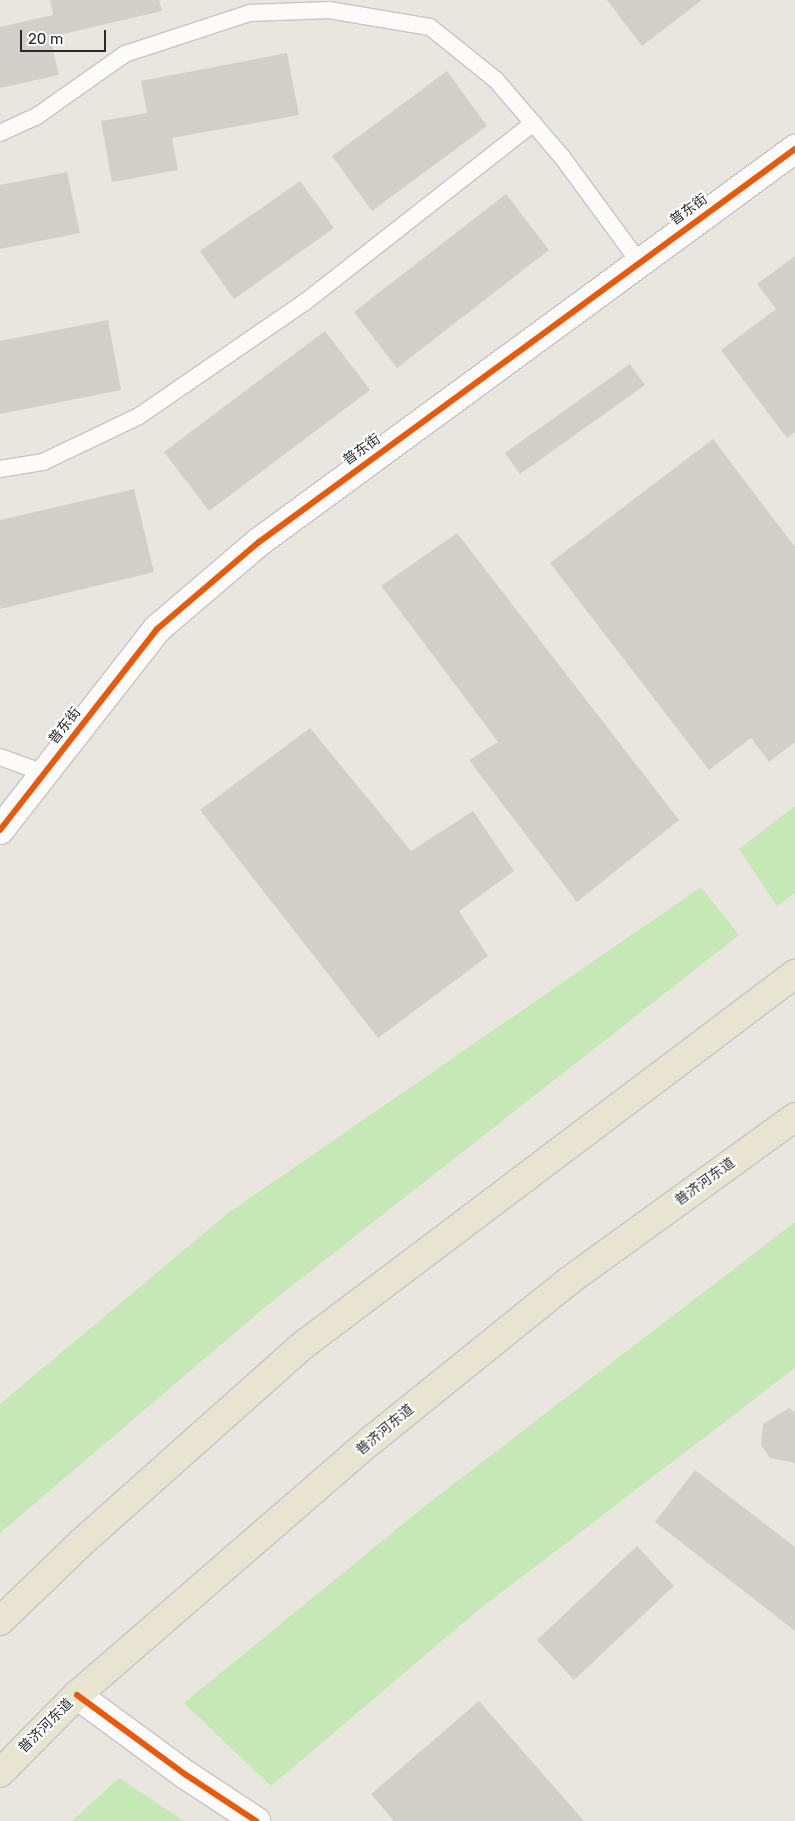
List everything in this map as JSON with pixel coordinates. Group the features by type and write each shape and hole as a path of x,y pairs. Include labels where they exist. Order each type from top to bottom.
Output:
{"main road":[{"path":"0,1621 82,1542 302,1346 795,974"},
{"name":"普济河东道","path":"0,1773 77,1695 373,1438 524,1316 795,1117"}],"street":[{"name":"普东街","path":"0,830 157,629 259,542 795,148"},
{"path":"77,1695 186,1775 256,1821"}],"lane":[{"path":"0,132 37,116 125,54 250,13 329,10 430,27 496,80 533,123 639,262"},
{"path":"0,469 43,462 139,416 305,302 533,123"},
{"path":"0,757 44,774"}],"green space":[{"path":"795,806 795,893 777,906 739,849"},
{"path":"701,887 739,935 265,1307 0,1533 0,1404 227,1214"},
{"path":"795,1222 795,1368 476,1612 271,1786 184,1703 425,1506"},
{"path":"119,1778 184,1821 72,1821"}],"building":[{"path":"50,0 159,0 162,11 50,37 59,75 0,88 0,27 53,15"},
{"path":"607,0 702,0 642,46"},
{"path":"287,53 299,115 172,138 178,170 112,182 101,121 147,113 141,81"},
{"path":"447,71 487,126 372,211 332,156"},
{"path":"67,172 80,233 0,249 0,185"},
{"path":"300,181 334,228 234,299 200,251"},
{"path":"506,194 549,250 397,368 354,312"},
{"path":"795,256 795,432 787,438 721,350 776,309 757,284"},
{"path":"108,320 121,390 0,414 0,341"},
{"path":"325,331 370,390 209,511 164,452"},
{"path":"630,364 645,385 520,474 505,453"},
{"path":"713,439 795,547 795,742 769,762 751,738 709,770 550,563"},
{"path":"134,489 154,572 0,609 0,520"},
{"path":"457,533 679,820 577,902 469,760 498,742 381,586"},
{"path":"310,728 411,851 473,811 514,871 459,911 488,956 378,1038 200,810"},
{"path":"789,1408 795,1412 795,1463 770,1458 761,1445 763,1424"},
{"path":"695,1470 795,1547 795,1631 655,1522"},
{"path":"637,1546 674,1586 574,1680 537,1640"},
{"path":"479,1701 584,1821 394,1821 371,1794"}],"cycle path":[{"path":"0,830 157,629 259,542 795,149"},
{"path":"77,1695 186,1775 256,1821"}]}
